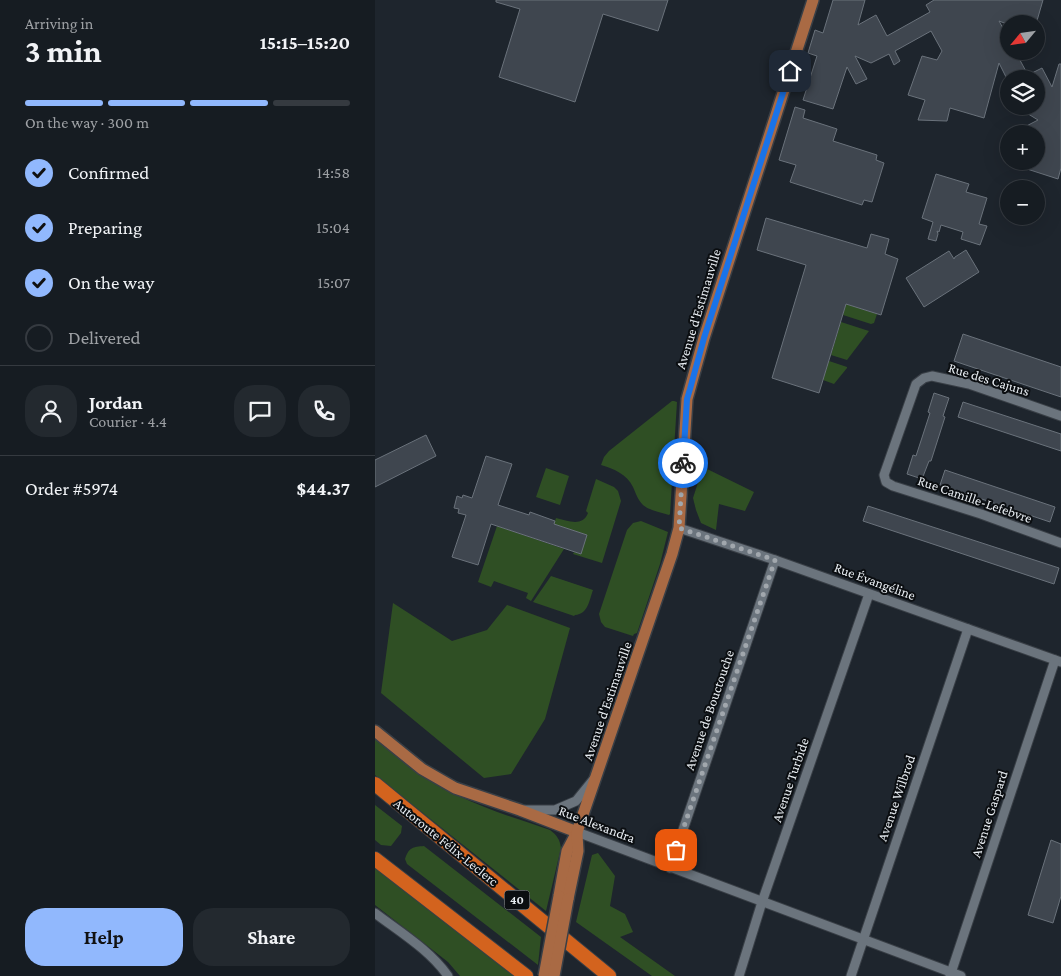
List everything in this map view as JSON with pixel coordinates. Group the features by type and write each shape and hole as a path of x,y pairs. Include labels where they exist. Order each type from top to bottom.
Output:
{"highway":[{"name":"Autoroute Félix-Leclerc","path":"375,784 609,976"},
{"path":"375,859 526,976"}],"main road":[{"name":"Avenue d'Estimauville","path":"544,976 578,851 577,832 672,554 679,528 687,399 704,338 813,0"},
{"name":"Rue Alexandra","path":"375,731 422,769 455,788 521,810 577,832"},
{"name":"Avenue d'Estimauville","path":"554,976 564,897"}],"street":[{"name":"Rue des Cajuns","path":"884,476 916,384 924,378 932,376 969,384 1061,416"},
{"name":"Rue Camille-Lefebvre","path":"884,476 886,482 893,486 981,514 1061,543"},
{"name":"Rue Évangéline","path":"679,528 775,560 1058,661"},
{"name":"Avenue de Bouctouche","path":"670,868 775,560"},
{"name":"Avenue Turbide","path":"739,976 762,902 869,594"},
{"name":"Avenue Wilbrod","path":"851,976 968,629"},
{"name":"Avenue Gaspard","path":"950,974 1058,661"},
{"path":"521,810 555,810 575,801 597,774"},
{"name":"Rue Alexandra","path":"577,832 950,974 961,976"},
{"path":"375,913 425,951 448,976"}],"green space":[{"path":"846,304 877,314 874,323 871,324 843,315"},
{"path":"841,322 869,331 847,360 831,355"},
{"path":"829,361 847,367 834,384 823,380"},
{"path":"672,401 677,402 669,515 643,505 624,475 601,465 609,451"},
{"path":"703,467 754,492 745,511 719,504 716,530 701,523 693,498"},
{"path":"546,468 569,476 560,505 536,497"},
{"path":"596,479 614,487 618,491 621,501 602,563 573,554 574,552 581,554 554,524 556,518 579,522 586,517 588,513 586,511"},
{"path":"641,521 668,532 660,564 637,633 633,636 605,627 601,622 599,614 627,530 633,523"},
{"path":"497,526 564,549 531,601 526,598 528,593 494,581 491,587 478,582"},
{"path":"551,576 593,590 583,612 574,616 533,602"},
{"path":"393,603 452,641 487,630 507,605 570,628 545,719 511,774 484,778 381,693"},
{"path":"375,738 415,769 446,789 480,805 550,830 555,834 561,848 546,911 375,775"},
{"path":"375,805 402,826 401,833 391,846 381,845 375,840"},
{"path":"424,846 541,937 538,965 407,864 405,859 408,852 414,847"},
{"path":"598,853 615,876 610,906 625,914 633,932 620,937 675,976 652,976 576,922 592,855"},
{"path":"375,865 520,976 460,976 448,962 375,905"}],"building":[{"path":"496,0 668,0 658,31 603,14 575,102 499,77 520,9 496,2"},
{"path":"833,0 865,0 858,25 876,15 887,36 930,12 926,5 934,0 1043,0 1039,15 1000,15 1000,60 1020,60 1025,70 1002,70 999,63 984,118 950,108 947,121 918,120 925,100 908,95 922,56 937,60 942,51 931,31 895,51 900,61 894,65 889,54 871,63 855,56 867,79 856,84 847,67 833,109 803,100 817,56 808,53 815,30 823,33"},
{"path":"1059,64 1061,64 1061,168 1058,179 1030,170 1045,170 1045,125 1028,125 1038,120 1030,115 1045,115 1045,74 1052,87"},
{"path":"795,107 805,110 803,118 837,129 833,141 877,155 876,160 884,163 872,202 864,200 862,205 790,182 796,165 779,160"},
{"path":"936,174 969,184 966,192 987,198 979,224 987,226 980,245 961,239 963,232 941,225 939,232 937,231 936,241 928,239 933,222 922,218"},
{"path":"766,218 867,248 871,234 889,239 885,254 898,259 881,315 846,304 819,393 772,378 806,265 757,250"},
{"path":"966,250 979,272 924,307 906,278 949,251 954,259"},
{"path":"963,334 1061,367 1061,397 954,361"},
{"path":"934,393 949,398 931,461 929,461 922,479 907,474 913,455 916,456 930,413 928,412"},
{"path":"963,402 1061,434 1061,451 958,417"},
{"path":"426,435 436,456 375,487 375,460"},
{"path":"486,456 512,464 498,505 529,515 530,512 555,521 554,524 587,535 581,554 491,524 478,565 452,557 466,515 458,513 459,509 454,508 457,496 462,498 463,495 472,498"},
{"path":"945,470 1055,507 1050,522 940,485"},
{"path":"868,506 1059,568 1054,584 863,521"},
{"path":"1051,840 1061,844 1061,896 1053,923 1028,915"}],"way so far":[{"path":"676,850 775,560 679,528 683,463"}],"route":[{"path":"683,463 687,399 704,338 790,71"}]}
